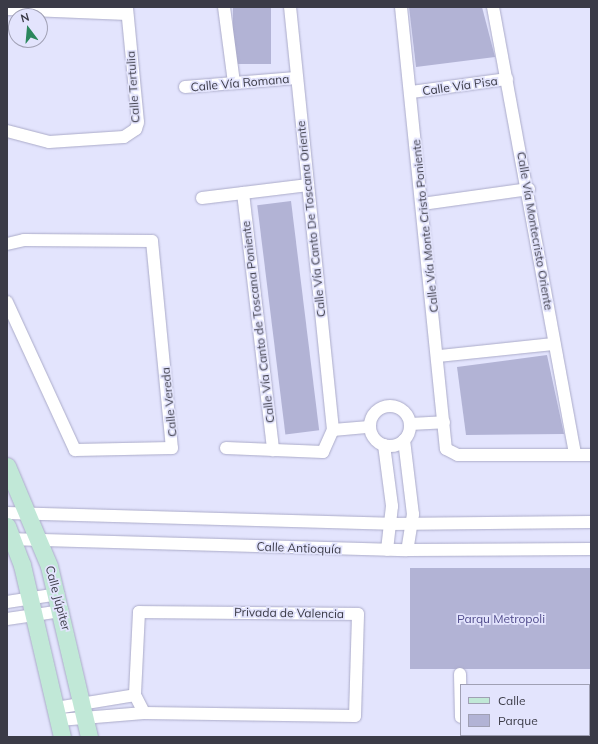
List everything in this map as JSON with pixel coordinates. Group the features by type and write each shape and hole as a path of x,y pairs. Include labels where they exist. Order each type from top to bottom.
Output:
{"main road":[{"name":"Calle Júpiter","path":"7,466 27,514 41,540 60,602 85,711 89,737"},
{"path":"9,535 35,616 62,737"}],"street":[{"path":"224,7 234,83"},
{"name":"Calle Vía Canto De Toscana Oriente","path":"290,7 296,78 333,430"},
{"name":"Calle Vía Monte Cristo Poniente","path":"402,7 439,356 444,422 444,446 450,452 458,455 575,454"},
{"name":"Calle Vía Montecristo Oriente","path":"494,7 529,189 554,344 575,454"},
{"path":"7,9 127,10"},
{"name":"Calle Tertulia","path":"7,131 49,142 113,139 131,134 138,122 127,10"},
{"name":"Calle Vía Romana","path":"185,87 296,78"},
{"name":"Calle Vía Pisa","path":"412,92 508,79"},
{"path":"202,198 308,185"},
{"path":"422,204 529,189"},
{"name":"Calle Vía Canto de Toscana Poniente","path":"243,193 273,450"},
{"name":"Calle Vereda","path":"7,244 24,240 152,241 172,448 75,450 7,302"},
{"path":"439,356 554,344"},
{"path":"404,440 384,445 374,439 369,427 372,416 385,406 402,409 410,424 404,440 411,524 407,550"},
{"path":"410,424 444,422"},
{"path":"226,448 317,453 326,451 333,430 369,427"},
{"path":"384,445 392,506 387,550"},
{"path":"575,454 591,455"},
{"path":"7,514 390,524 591,522"},
{"name":"Calle Antioquía","path":"9,535 41,540 387,550 591,549"},
{"path":"7,602 30,599 60,602"},
{"path":"7,619 35,616 60,602"},
{"name":"Privada de Valencia","path":"142,611 358,614 355,716 144,713 135,696 137,617 142,611"},
{"path":"460,674 460,684"},
{"path":"85,711 135,696"},
{"path":"58,714 85,711 144,713"}],"green space":[{"path":"233,7 271,7 271,64 233,64"},
{"path":"409,7 482,7 495,57 416,67"},
{"path":"291,201 319,430 285,434 257,205"},
{"path":"547,355 564,434 466,435 457,367"},
{"name":"Parqu Metropoli","path":"410,568 591,568 591,669 410,669"}]}
